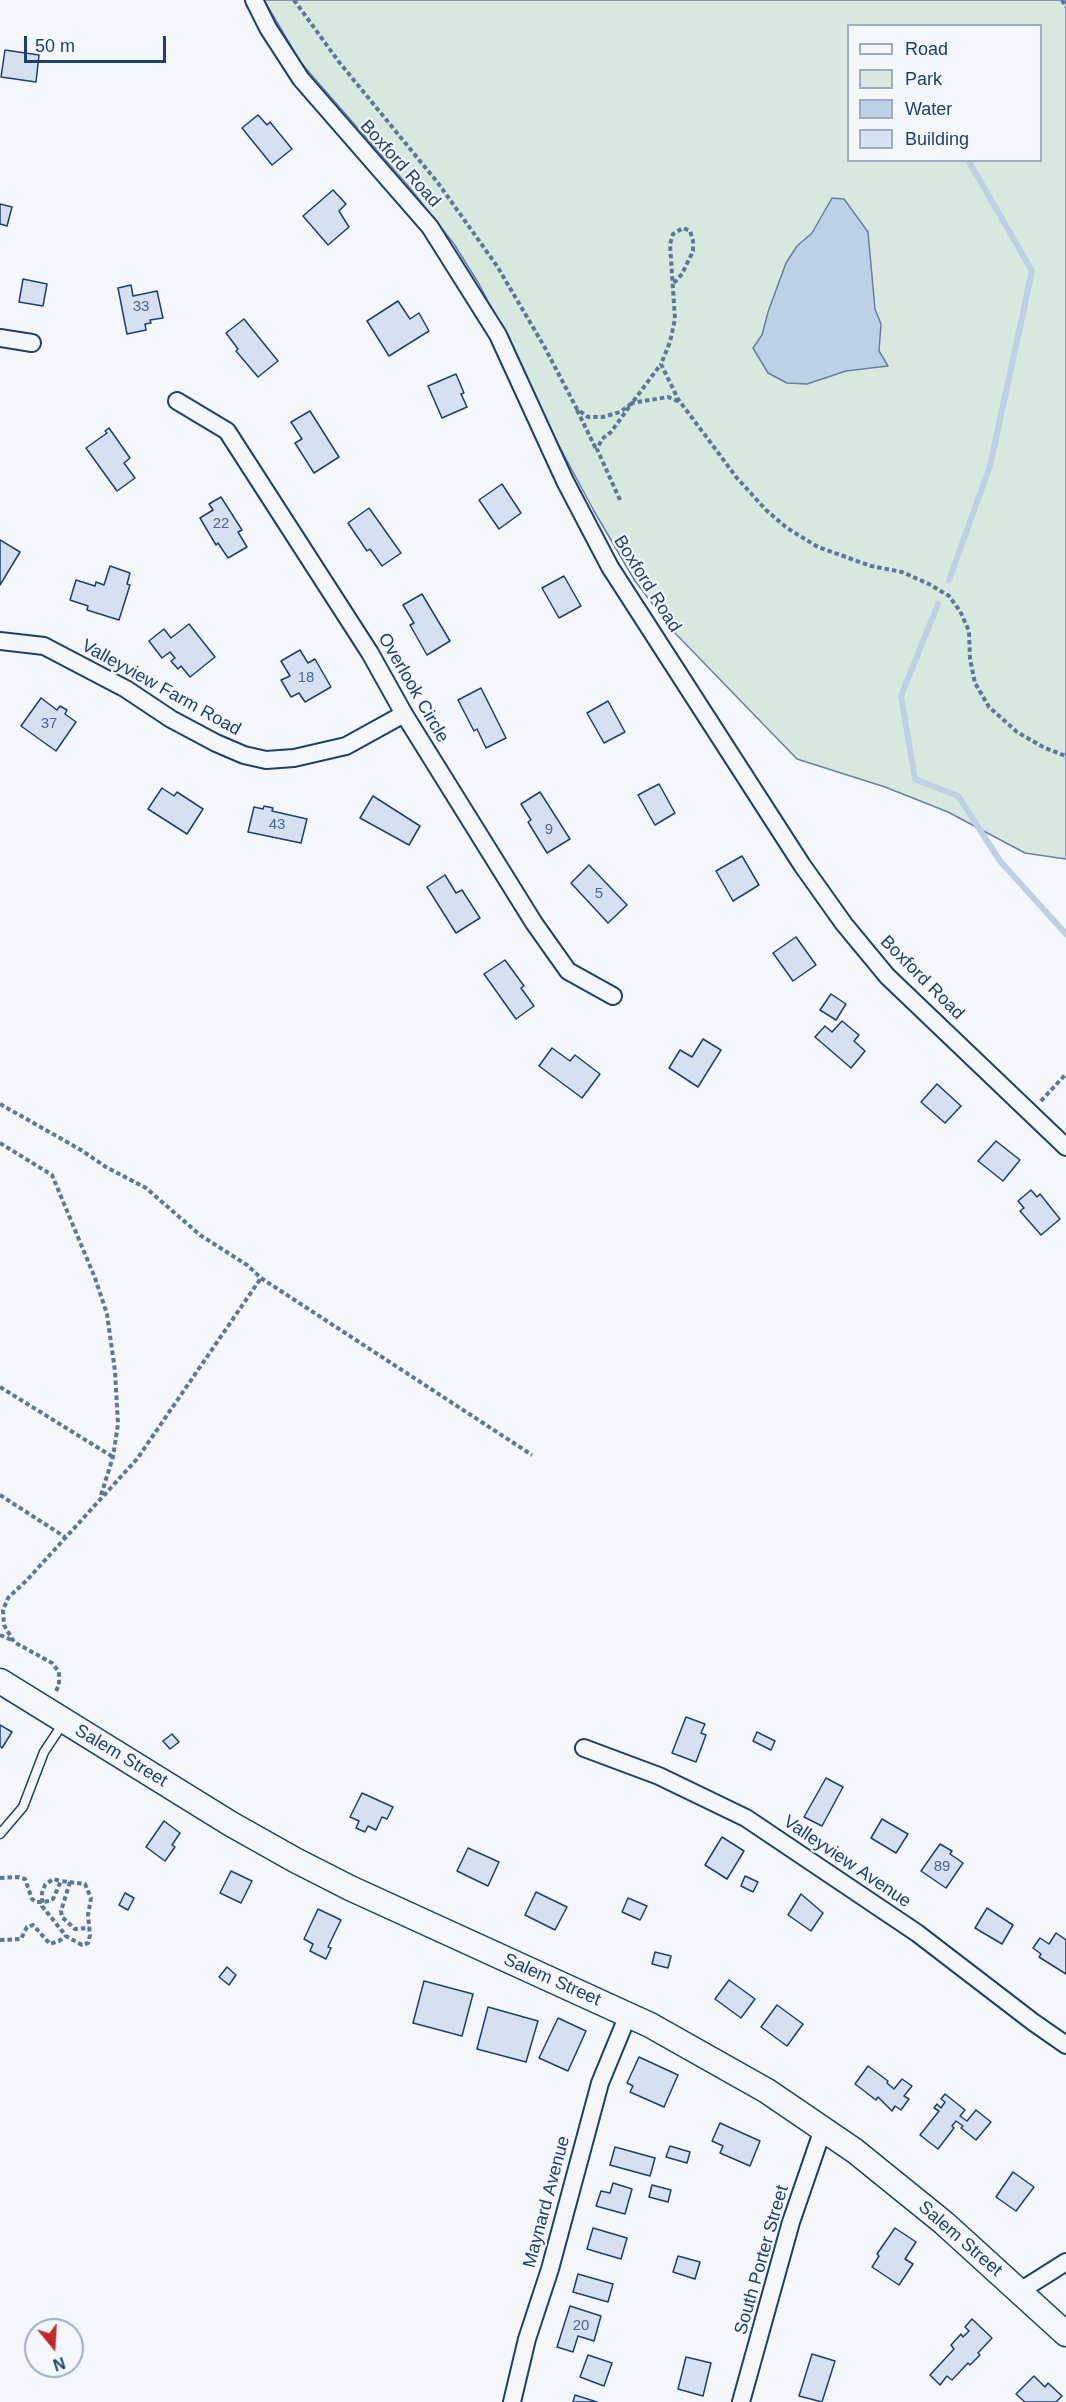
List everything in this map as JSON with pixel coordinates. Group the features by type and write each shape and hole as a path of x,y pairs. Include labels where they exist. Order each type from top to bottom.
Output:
{"main road":[{"name":"Salem Street","path":"0,1681 231,1824 295,1860 350,1888 650,2025 766,2091 855,2151 944,2223 1066,2334"}],"street":[{"name":"Boxford Road","path":"254,0 268,28 301,79 430,227 498,335 565,481 610,567 802,865 844,924 887,976 1066,1147"},
{"path":"0,338 32,343"},
{"name":"Overlook Circle","path":"177,401 227,431 370,653 404,714 534,923 568,971 613,996"},
{"name":"Valleyview Farm Road","path":"0,641 44,646 126,689 171,719 216,743 244,755 266,760 294,758 346,746 404,714"},
{"name":"Valleyview Avenue","path":"584,1748 659,1776 746,1818 917,1933 1066,2045"},
{"name":"Maynard Avenue","path":"512,2402 527,2339 550,2269 600,2083 628,2015"},
{"name":"South Porter Street","path":"741,2402 791,2222 823,2129"},
{"path":"1020,2291 1066,2262"}],"lane":[{"path":"0,1834 23,1807 55,1716"}],"path":[{"path":"294,0 352,79 438,183 498,266 544,346 597,449 620,500"},
{"path":"1062,0 1066,7"},
{"path":"597,449 661,364 670,342 675,319 670,244 673,234 683,228 690,231 693,251 682,274 674,283"},
{"path":"661,364 680,402 737,478 766,510 787,528 818,547 871,566 902,572 949,596 960,611 969,631 970,659 975,683 989,707 1017,732 1045,748 1066,756"},
{"path":"576,409 588,417 603,417 620,412 632,403 668,397 680,402"},
{"path":"1030,1113 1066,1074"},
{"path":"0,1104 146,1188 201,1234 247,1265 261,1278 532,1455"},
{"path":"0,1143 52,1174 95,1278 106,1314 115,1371 118,1424 113,1457 100,1499"},
{"path":"14,1642 4,1625 3,1610 8,1598 137,1459 261,1278"},
{"path":"0,1387 113,1457"},
{"path":"0,1495 65,1537"},
{"path":"0,1635 52,1662 59,1672 55,1716"},
{"path":"0,1878 25,1879 32,1899 42,1902 53,1899 61,1881"},
{"path":"53,1879 85,1884 91,1898 88,1915 90,1940 82,1945 66,1936 45,1912 42,1902 45,1885 53,1879"},
{"path":"70,1882 61,1911 62,1917 75,1929 89,1928"},
{"path":"0,1940 21,1939 25,1929 30,1925 36,1926 50,1944 66,1936"}],"green space":[{"path":"264,0 1066,0 1066,859 1025,853 948,812 885,787 797,759 674,632 635,581 594,511 529,390 509,342 479,284 454,244 410,188 301,63"}],"water":[{"path":"832,198 844,199 868,232 875,309 881,324 879,351 888,366 846,371 807,384 787,383 768,373 753,348 762,335 786,263 797,246 812,233"}],"building":[{"path":"5,50 39,55 36,82 1,77"},
{"path":"258,115 267,125 270,122 292,149 272,165 242,128"},
{"path":"333,190 346,204 339,211 349,227 328,245 303,216"},
{"path":"0,204 12,207 7,226 0,224"},
{"path":"23,279 47,284 43,306 19,302"},
{"path":"131,285 133,296 157,291 163,318 150,320 151,323 145,324 146,330 127,334 118,288"},
{"path":"398,301 410,319 419,313 429,331 389,356 367,321"},
{"path":"244,319 278,361 258,377 236,351 238,349 226,333"},
{"path":"456,374 467,407 442,418 428,386"},
{"path":"310,411 339,457 314,473 295,443 302,439 291,422"},
{"path":"109,428 130,458 124,463 135,478 117,491 86,448 107,433 105,431"},
{"path":"502,484 521,513 499,529 479,500"},
{"path":"221,497 242,530 238,532 247,547 228,558 218,543 216,545 200,518 213,510 209,504"},
{"path":"369,508 401,553 382,566 370,549 367,551 348,523"},
{"path":"0,540 20,552 0,585"},
{"path":"110,566 130,573 127,584 130,585 119,620 87,610 88,606 70,600 76,580 95,586 96,582 104,585"},
{"path":"564,576 581,606 559,618 542,588"},
{"path":"422,594 450,641 427,655 410,625 414,623 403,605"},
{"path":"189,624 215,657 190,677 181,666 178,669 171,661 175,658 170,652 162,658 149,641 164,629 171,638"},
{"path":"300,650 308,663 315,659 331,687 305,702 299,693 291,697 281,680 290,676 281,661"},
{"path":"481,688 506,738 486,748 458,700"},
{"path":"41,698 57,710 60,706 67,710 65,714 76,722 56,751 21,726"},
{"path":"608,701 625,732 604,743 587,713"},
{"path":"659,784 675,813 655,825 638,795"},
{"path":"162,788 174,796 177,792 203,809 187,834 148,809"},
{"path":"540,792 570,839 547,853 528,822 531,820 521,804"},
{"path":"373,796 420,826 409,845 360,818"},
{"path":"264,806 273,808 272,811 307,819 301,843 248,832 254,807 263,809"},
{"path":"742,856 759,885 733,901 716,871"},
{"path":"589,865 627,905 608,923 571,883"},
{"path":"445,875 456,893 462,890 480,918 456,933 427,887"},
{"path":"796,937 816,965 793,981 773,953"},
{"path":"505,960 524,986 521,988 534,1006 516,1019 484,974"},
{"path":"831,994 846,1004 836,1020 820,1010"},
{"path":"842,1021 859,1035 854,1041 865,1051 851,1068 815,1037 825,1026 832,1032"},
{"path":"703,1039 721,1050 698,1087 669,1068 680,1050 692,1057"},
{"path":"552,1048 570,1061 575,1055 600,1074 582,1098 539,1066"},
{"path":"937,1084 961,1106 945,1123 921,1102"},
{"path":"996,1141 1020,1160 1003,1181 978,1161"},
{"path":"1031,1190 1037,1197 1040,1194 1060,1219 1041,1235 1020,1211 1024,1208 1018,1201"},
{"path":"686,1717 705,1724 701,1733 706,1735 696,1762 672,1753"},
{"path":"0,1725 12,1732 2,1748 0,1746"},
{"path":"757,1732 775,1741 771,1750 753,1741"},
{"path":"172,1734 179,1742 170,1749 163,1741"},
{"path":"826,1778 843,1787 822,1826 804,1817"},
{"path":"362,1793 393,1807 387,1819 382,1817 376,1830 368,1826 365,1832 356,1828 359,1821 350,1817"},
{"path":"882,1819 908,1834 896,1853 871,1838"},
{"path":"164,1821 180,1833 172,1845 175,1847 165,1861 146,1847"},
{"path":"722,1837 744,1851 727,1879 705,1865"},
{"path":"940,1844 952,1851 950,1854 963,1863 946,1888 921,1871"},
{"path":"468,1848 499,1862 488,1886 457,1871"},
{"path":"231,1871 252,1881 241,1903 220,1893"},
{"path":"745,1876 758,1882 753,1892 741,1886"},
{"path":"536,1892 567,1907 555,1930 525,1915"},
{"path":"125,1893 134,1898 128,1910 119,1905"},
{"path":"801,1894 823,1913 811,1931 788,1915"},
{"path":"628,1898 647,1906 640,1920 622,1912"},
{"path":"987,1908 1013,1925 1002,1944 975,1928"},
{"path":"318,1909 341,1920 328,1947 331,1948 326,1959 310,1951 313,1944 304,1939"},
{"path":"1056,1933 1066,1940 1066,1974 1039,1957 1041,1954 1033,1948 1040,1938 1049,1944"},
{"path":"655,1952 671,1956 668,1968 652,1964"},
{"path":"227,1967 236,1975 229,1985 219,1977"},
{"path":"729,1980 755,1999 741,2018 715,1999"},
{"path":"424,1981 473,1994 462,2036 413,2023"},
{"path":"777,2005 803,2024 787,2046 761,2027"},
{"path":"488,2007 538,2021 526,2062 477,2049"},
{"path":"558,2018 586,2031 568,2071 539,2058"},
{"path":"639,2057 678,2075 664,2107 630,2092 633,2086 627,2083"},
{"path":"868,2066 888,2081 887,2083 894,2089 902,2079 912,2086 904,2096 909,2099 901,2110 895,2106 892,2111 878,2097 876,2100 855,2084"},
{"path":"945,2094 965,2110 960,2116 967,2121 976,2110 991,2122 976,2140 956,2121 952,2126 954,2128 938,2149 920,2135 939,2111 934,2108 937,2104 941,2108 945,2102 941,2099"},
{"path":"720,2123 760,2141 750,2166 720,2153 723,2146 712,2141"},
{"path":"670,2146 690,2152 687,2163 666,2157"},
{"path":"615,2147 655,2158 650,2176 610,2165"},
{"path":"1013,2172 1034,2187 1016,2211 996,2197"},
{"path":"613,2183 632,2189 625,2214 596,2206 601,2191 610,2193"},
{"path":"652,2185 671,2190 668,2202 649,2197"},
{"path":"593,2228 627,2238 621,2259 587,2249"},
{"path":"895,2228 916,2242 905,2259 913,2264 899,2285 872,2267 879,2256 877,2254"},
{"path":"678,2256 700,2262 695,2279 673,2272"},
{"path":"578,2274 613,2284 608,2302 573,2292"},
{"path":"570,2306 601,2316 594,2341 578,2336 573,2352 557,2347"},
{"path":"972,2319 992,2338 970,2365 968,2363 952,2380 947,2376 940,2385 930,2375 954,2349 951,2345 961,2334 963,2337 969,2331 965,2327"},
{"path":"812,2354 835,2361 822,2402 799,2396"},
{"path":"588,2355 612,2363 604,2386 580,2377"},
{"path":"686,2357 711,2363 703,2396 678,2389"},
{"path":"1034,2376 1045,2387 1048,2383 1062,2396 1056,2402 1025,2402 1016,2394"},
{"path":"575,2395 597,2402 573,2402"}],"waterway":[{"path":"949,580 990,466 1032,271 969,162"},
{"path":"938,604 901,696 915,779 958,796 1000,861 1066,934"}]}
